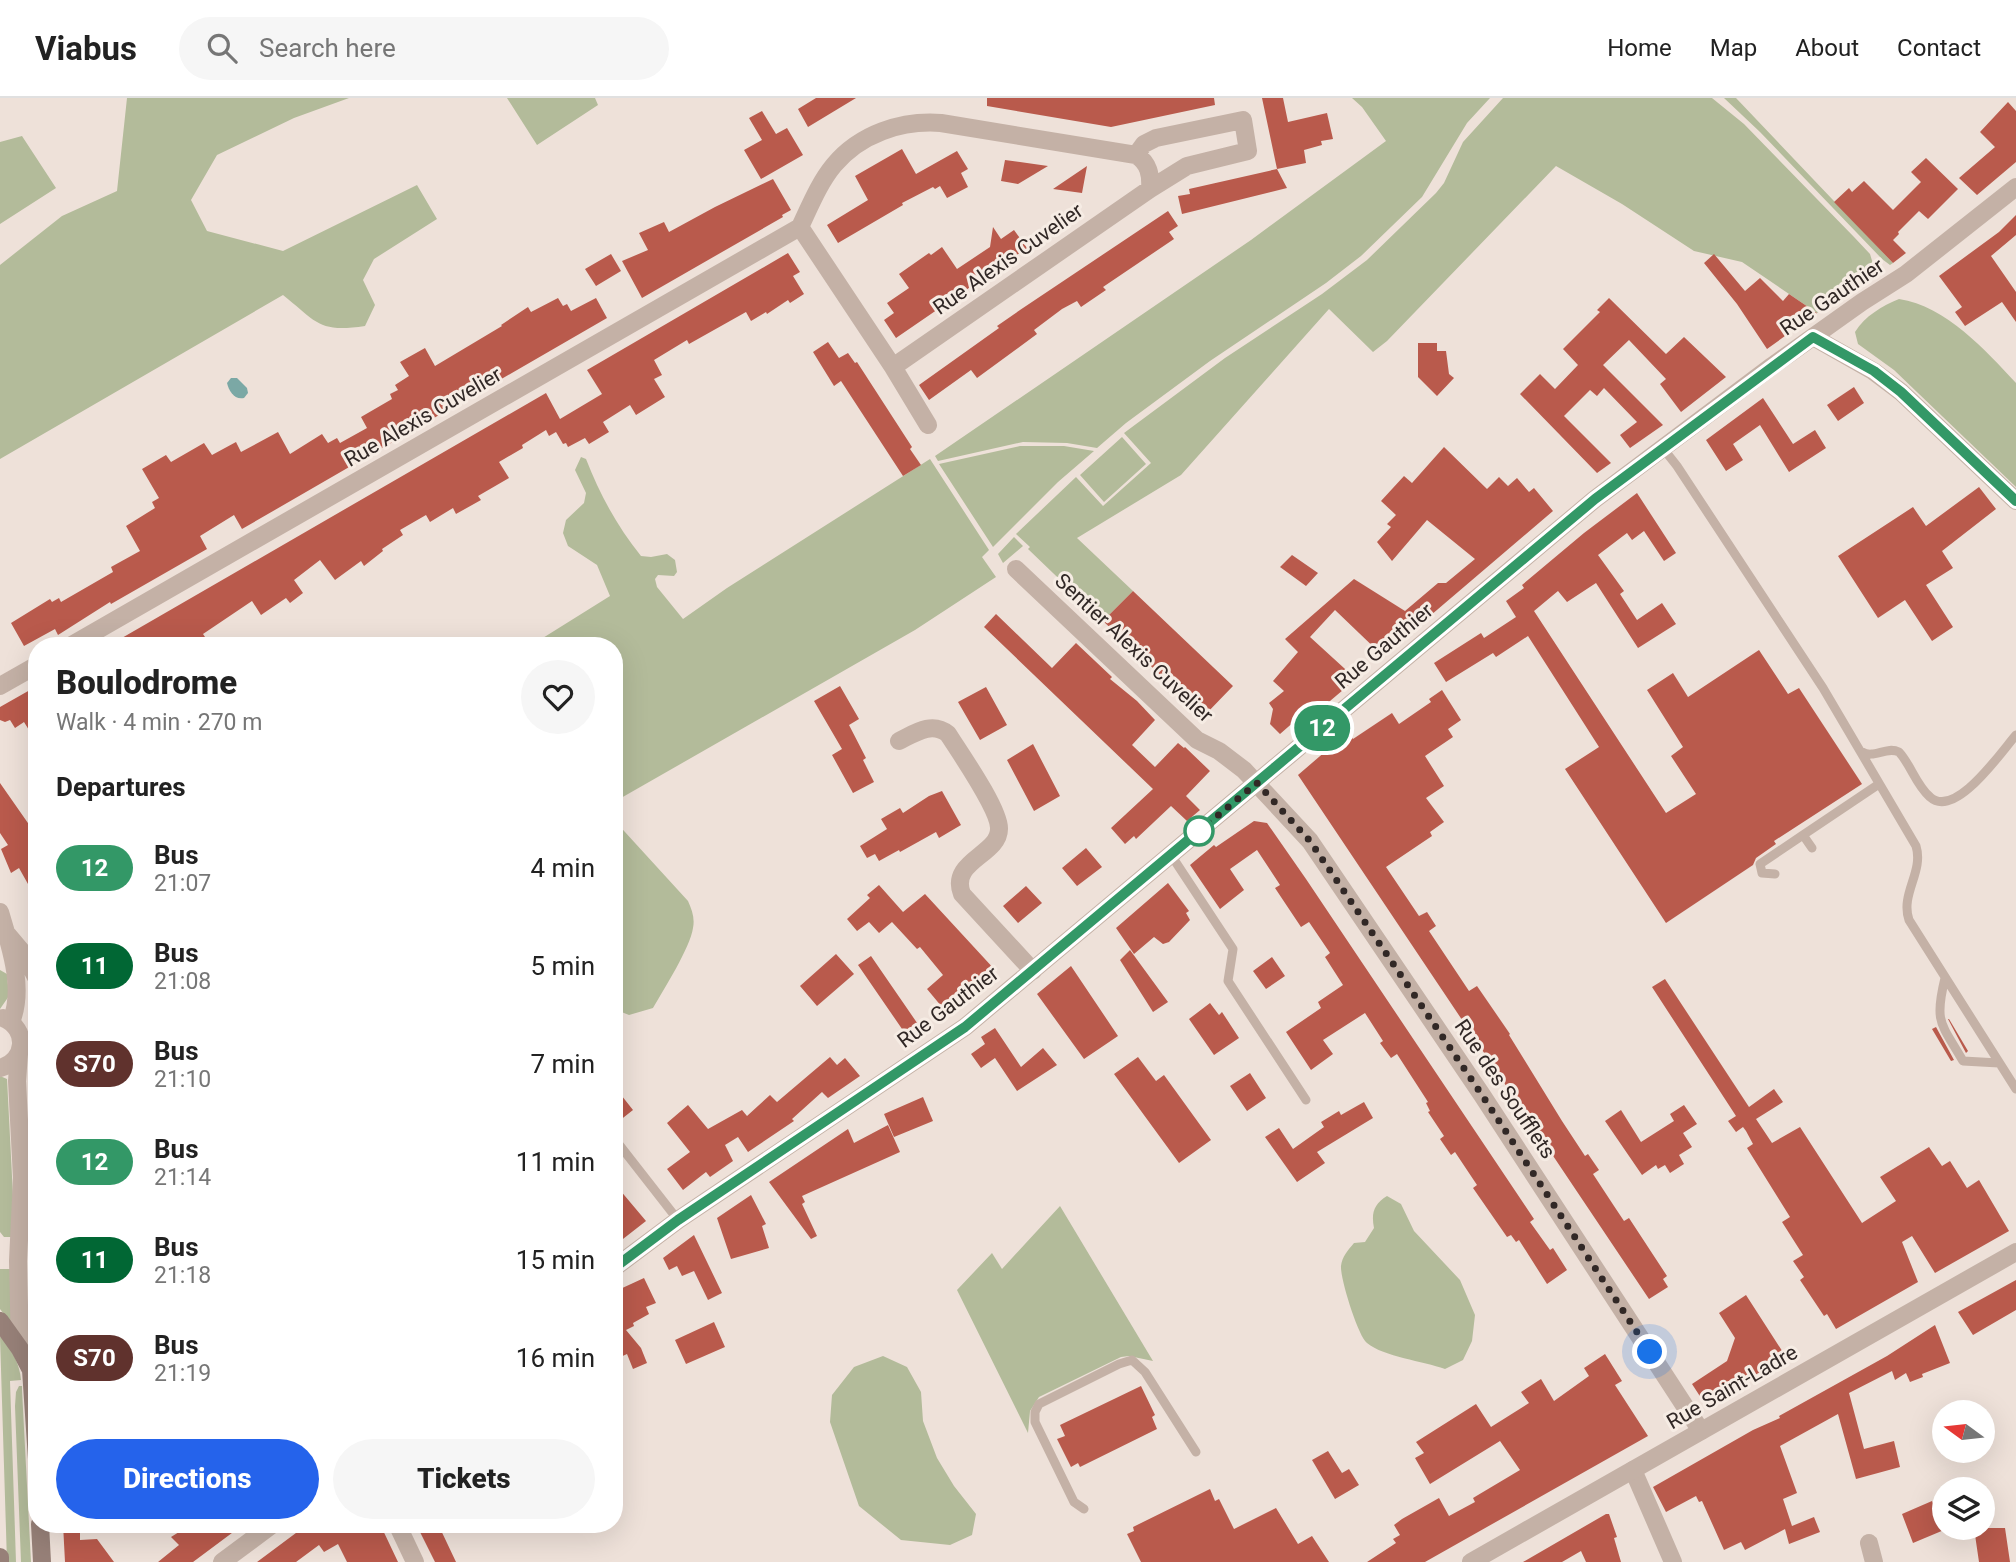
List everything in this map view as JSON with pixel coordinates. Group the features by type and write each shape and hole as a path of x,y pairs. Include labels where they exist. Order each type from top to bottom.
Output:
{"main road":[{"path":"0,1321 28,1364"},
{"path":"40,1533 42,1562"}],"street":[{"name":"Rue Alexis Cuvelier","path":"892,367 1187,166 1248,151 1242,120 1156,138 1144,144 1136,155"},
{"path":"928,425 800,227 818,189 843,156 866,139 904,124 941,123 1136,155 1149,170 1150,189"},
{"name":"Rue Gauthier","path":"623,1261 678,1220 965,1027 1577,514 1662,447 1813,337 1897,281 2016,187"},
{"name":"Rue Alexis Cuvelier","path":"86,637 800,227"},
{"path":"1813,337 1867,367 1901,392 2016,501"},
{"name":"Sentier Alexis Cuvelier","path":"1016,569 1196,740 1219,751 1257,783"},
{"path":"0,686 28,670"},
{"path":"899,741 927,728 942,729 948,733 994,811 999,831 996,840 967,867 961,875 959,885 962,894 1033,971"},
{"name":"Rue des Soufflets","path":"1257,783 1310,841 1482,1095 1701,1431"},
{"path":"0,912 18,998 10,1023"},
{"path":"5,931 28,962"},
{"path":"10,1023 28,1030"},
{"path":"10,1023 22,1039 17,1081 22,1186 18,1261 20,1349"},
{"path":"0,1068 11,1063 19,1054"},
{"name":"Rue Saint-Ladre","path":"1471,1562 2016,1252"},
{"path":"1633,1470 1673,1562"},
{"path":"222,1562 261,1533"},
{"path":"401,1533 415,1562"},
{"path":"1869,1543 1874,1562"}],"lane":[{"path":"1662,447 1823,688 1916,846 1919,854 1917,869 1906,905 1909,920 2016,1089"},
{"path":"1862,752 1869,755 1889,750 1899,752 1927,794 1940,802 1953,799 1968,790 2016,735"},
{"path":"1775,874 1762,873 1760,864 1879,785"},
{"path":"1803,835 1812,848"},
{"path":"1171,855 1233,949 1228,981 1306,1100"},
{"path":"1945,978 1939,1004 1939,1020 1964,1061 1999,1063"},
{"path":"623,1150 678,1220"},
{"path":"1084,1509 1074,1502 1035,1423 1035,1412 1039,1404 1132,1360 1145,1372 1196,1452"}],"green space":[{"path":"127,98 349,98 294,118 217,155 191,200 207,231 283,251 417,185 437,219 374,259 363,280 375,305 365,326 337,328 319,323 283,295 0,459 0,265 62,216 117,191"},
{"path":"507,98 595,98 598,105 537,145"},
{"path":"1352,98 1490,98 1467,123 1422,197 1361,256 1326,283 1210,361 1126,423 1097,448 1067,443 1023,442 938,461 935,456 1251,240 1386,141 1362,107"},
{"path":"1503,98 1712,98 1744,124 1870,254 1876,274 1817,313 1742,262 1694,251 1622,204 1556,166 1387,341 1373,352 1329,309 1181,475 1077,538 1133,591 1103,621 1028,549 1030,547 1016,534 1076,477 1103,506 1151,463 1124,433 1225,358 1322,294 1367,260 1436,193 1444,183 1463,142"},
{"path":"1724,98 1736,98 1893,263 1890,265 1882,259"},
{"path":"22,136 56,188 0,224 0,142"},
{"path":"1899,299 1933,310 1949,320 1978,344 2016,383 2016,487 1894,370 1858,344 1855,332 1864,321 1880,308"},
{"path":"1122,437 1146,464 1104,502 1080,475"},
{"path":"1020,446 1064,446 1094,451 1058,482 993,547 939,464"},
{"path":"581,457 586,459 610,510 641,556 667,554 675,560 677,572 674,576 658,575 655,579 657,587 683,619 930,459 989,550 982,557 996,577 915,630 623,797 623,637 544,637 610,596 597,565 568,546 563,533 566,520 584,503 586,493 575,470"},
{"path":"1014,537 1023,546 1003,563 998,554"},
{"path":"623,830 688,901 694,921 687,946 653,1008 629,1015 623,1013"},
{"path":"0,970 7,974 9,996 0,1009"},
{"path":"0,1076 7,1079 15,1235 12,1237 4,1237 0,1232"},
{"path":"1387,1196 1401,1204 1414,1231 1460,1280 1475,1315 1472,1341 1463,1360 1445,1369 1374,1348 1363,1338 1350,1306 1341,1272 1343,1260 1354,1243 1365,1242 1374,1228 1374,1209"},
{"path":"1060,1206 1153,1361 1121,1357 1039,1397 1030,1411 1028,1433 957,1290 992,1253 1002,1269"},
{"path":"0,1269 11,1269 12,1325 0,1309"},
{"path":"0,1337 4,1338 15,1358 21,1380 10,1381 16,1562 7,1562"},
{"path":"883,1356 907,1367 921,1392 923,1421 937,1458 976,1514 972,1535 950,1545 901,1540 859,1506 830,1422 832,1395 854,1367"},
{"path":"19,1386 22,1386 31,1562 21,1562 16,1392"}],"water":[{"path":"231,378 237,378 247,388 248,393 244,398 237,398 231,392 227,383"}],"building":[{"path":"816,98 856,98 808,127 798,109"},
{"path":"987,98 1214,98 1215,105 1111,127 987,106"},
{"path":"1262,98 1283,98 1288,122 1327,113 1333,139 1321,141 1322,145 1304,150 1306,163 1277,169"},
{"path":"2008,102 2016,111 2016,162 1977,195 1959,178 1995,147 1980,132"},
{"path":"762,111 776,134 787,128 803,155 761,179 744,150 762,140 749,118"},
{"path":"902,149 916,174 957,151 968,169 961,173 968,187 947,198 940,186 935,189 933,187 838,243 827,225 868,200 855,176"},
{"path":"1926,158 1958,189 1928,219 1919,211 1898,232 1893,240 1906,253 1893,263 1834,202 1849,188 1852,192 1864,181 1893,210 1921,182 1911,172"},
{"path":"1005,160 1048,166 1018,184 1001,181"},
{"path":"1087,166 1082,193 1053,189"},
{"path":"1277,169 1287,188 1182,214 1178,196 1190,194 1189,189"},
{"path":"773,179 791,210 642,298 622,261 648,250 639,233 664,222 669,232"},
{"path":"1168,211 1178,226 1169,232 1174,239 1103,287 1106,290 1081,307 1077,301 1062,309 1034,330 1037,334 977,378 971,370 929,400 919,385 999,328 997,326"},
{"path":"2016,215 2016,235 1991,256 2016,292 2016,322 2002,302 1965,326 1955,312 1962,307 1939,276 1999,232"},
{"path":"993,227 1001,239 1014,230 1027,248 896,338 884,320 894,313 887,303 909,288 899,274 942,247 957,269 990,247"},
{"path":"788,253 800,272 793,276 804,294 790,303 788,300 751,321 746,312 689,344 687,340 654,360 662,375 654,379 665,397 636,415 630,405 603,422 609,432 589,444 585,438 568,447 556,432 549,436 546,430 499,462 509,478 478,496 481,500 456,514 453,508 430,522 426,515 400,530 403,535 382,549 383,551 364,566 361,561 335,580 320,560 294,580 303,593 290,603 286,598 261,615 252,601 203,634 205,637 124,637 546,393 560,419 602,394 587,370"},
{"path":"611,254 621,271 596,286 585,269"},
{"path":"1714,254 1745,291 1760,278 1783,301 1789,294 1817,313 1767,349 1737,304 1704,263"},
{"path":"558,298 563,306 567,304 571,311 596,298 607,318 242,529 234,515 200,536 207,549 111,604 110,602 58,635 55,629 40,637 28,637 28,644 24,646 11,623 50,599 52,602 59,598 61,602 113,572 111,567 140,551 126,526 155,508 152,502 159,498 142,469 166,455 171,462 204,443 212,455 236,442 241,452 278,432 290,454 322,434 328,443 337,438 340,443 367,428 361,417 392,399 390,394 398,390 395,385 409,376 400,362 425,348 435,366 502,326 528,307 531,312"},
{"path":"1609,298 1666,354 1684,337 1726,377 1681,412 1660,384 1666,379 1629,340 1603,365 1663,425 1630,448 1620,435 1637,422 1604,388 1597,396 1590,390 1564,416 1611,463 1597,473 1520,394 1540,374 1555,389 1578,365 1563,349 1600,312 1597,310"},
{"path":"828,342 839,358 848,353 855,363 857,362 921,465 903,476 841,381 834,386 813,352"},
{"path":"1418,343 1437,343 1437,351 1446,351 1449,374 1454,378 1437,396 1418,377"},
{"path":"1854,387 1864,403 1838,421 1827,405"},
{"path":"1763,398 1793,444 1815,430 1826,448 1789,472 1760,425 1733,444 1743,460 1726,471 1706,440"},
{"path":"1444,447 1487,489 1499,477 1508,486 1517,478 1529,492 1534,488 1553,511 1383,656 1335,610 1310,637 1356,679 1317,712 1312,706 1280,734 1270,724 1273,709 1269,703 1284,691 1273,681 1298,652 1285,639 1354,579 1405,611 1438,583 1446,583 1475,559 1427,520 1392,561 1377,542 1391,527 1387,524 1396,515 1381,501 1404,476 1412,483"},
{"path":"1979,487 1996,509 1942,551 1953,568 1926,585 1953,627 1932,641 1905,600 1878,618 1838,556 1913,507 1926,526"},
{"path":"1637,493 1676,553 1664,561 1644,531 1632,540 1627,533 1598,555 1624,591 1620,594 1637,620 1662,603 1676,624 1638,648 1596,583 1567,602 1558,591 1534,611 1666,813 1696,794 1671,756 1683,747 1647,690 1673,673 1688,697 1759,650 1788,694 1799,688 1862,784 1774,841 1776,844 1756,858 1753,865 1666,923 1565,769 1599,747 1528,636 1496,657 1493,653 1446,682 1434,663 1481,633 1484,638 1516,617 1506,601 1584,533"},
{"path":"1292,555 1318,573 1306,586 1280,567"},
{"path":"1133,591 1233,686 1204,716 1103,621"},
{"path":"996,614 1052,668 1076,643 1112,677 1110,679 1137,701 1155,720 1132,745 1155,767 1178,743 1210,771 1186,796 1200,810 1187,821 1171,806 1136,839 1134,836 1125,844 1111,828 1153,789 984,627"},
{"path":"840,686 859,719 849,725 866,758 863,760 874,782 853,793 832,755 842,749 814,701"},
{"path":"986,687 1007,725 980,740 958,702"},
{"path":"1442,690 1461,720 1448,729 1453,737 1425,756 1444,786 1426,798 1444,822 1430,832 1432,836 1386,867 1419,916 1427,912 1436,926 1429,931 1469,991 1477,986 1510,1034 1585,1156 1588,1154 1599,1170 1593,1174 1624,1221 1629,1218 1667,1276 1663,1279 1668,1287 1649,1299 1298,775 1348,732 1353,739 1392,713 1399,724 1431,702 1429,699"},
{"path":"28,691 28,728 24,722 15,728 10,720 0,720 0,707"},
{"path":"1033,744 1060,796 1034,811 1007,760"},
{"path":"0,783 28,823 28,884 19,868 11,873 1,849 8,845 0,833"},
{"path":"942,791 961,825 939,838 936,832 879,861 875,854 867,858 860,846 887,829 881,819 900,808 903,813"},
{"path":"1254,821 1267,823 1534,1219 1530,1222 1550,1250 1553,1248 1567,1270 1547,1284 1519,1240 1516,1242 1511,1235 1507,1237 1473,1188 1477,1185 1455,1152 1451,1155 1440,1139 1444,1136 1428,1112 1428,1102 1397,1054 1391,1058 1380,1043 1383,1041 1365,1013 1323,1040 1333,1054 1311,1070 1286,1032 1321,1008 1318,1002 1343,985 1325,957 1330,953 1309,922 1301,927 1275,888 1280,885 1257,850 1230,869 1244,890 1220,909 1190,865 1214,845 1216,847"},
{"path":"1086,848 1102,867 1077,886 1062,868"},
{"path":"1168,883 1189,911 1186,913 1190,920 1169,942 1163,944 1154,937 1134,954 1116,928"},
{"path":"879,885 903,912 925,894 996,971 947,1013 927,989 943,975 920,947 917,949 892,922 879,933 869,922 857,931 847,919 870,898 867,895"},
{"path":"1026,886 1042,903 1018,923 1003,906"},
{"path":"1130,950 1168,1002 1153,1012 1120,960"},
{"path":"836,954 854,974 817,1006 800,986"},
{"path":"871,956 924,1033 911,1042 858,965"},
{"path":"1272,957 1285,976 1266,989 1253,971"},
{"path":"1071,966 1118,1036 1084,1059 1037,994"},
{"path":"1665,979 1749,1107 1774,1089 1783,1102 1756,1119 1772,1143 1800,1127 1862,1223 1896,1201 1880,1177 1929,1147 1942,1166 1950,1161 1967,1188 1979,1180 2009,1231 1935,1273 1912,1236 1902,1242 1918,1282 1836,1329 1800,1280 1804,1277 1793,1261 1803,1255 1782,1222 1790,1217 1747,1148 1753,1144 1743,1127 1736,1132 1728,1121 1736,1116 1652,987"},
{"path":"1210,1003 1219,1015 1222,1012 1239,1038 1214,1055 1189,1019"},
{"path":"1948,1019 1968,1051 1966,1053"},
{"path":"1936,1027 1954,1060 1951,1061 1932,1029"},
{"path":"995,1028 1021,1067 1043,1048 1057,1065 1017,1091 995,1058 981,1068 971,1054 985,1044 981,1037"},
{"path":"830,1057 837,1065 845,1058 860,1076 828,1098 822,1092 792,1119 794,1121 748,1152 738,1137 725,1145 733,1161 710,1177 706,1172 683,1190 667,1169 690,1152 667,1123 688,1105 708,1129 742,1110 747,1116 770,1095 777,1102"},
{"path":"1138,1057 1156,1081 1164,1075 1211,1140 1179,1163 1114,1074"},
{"path":"1250,1073 1266,1098 1247,1111 1230,1086"},
{"path":"623,1097 633,1110 623,1118"},
{"path":"923,1097 933,1121 894,1137 884,1114"},
{"path":"1364,1102 1373,1118 1317,1152 1325,1163 1297,1182 1265,1137 1279,1128 1293,1149 1324,1127 1321,1122 1339,1111 1341,1115"},
{"path":"1684,1105 1697,1124 1683,1133 1692,1147 1679,1155 1684,1164 1670,1173 1665,1165 1658,1169 1656,1165 1642,1175 1605,1121 1621,1110 1641,1142 1674,1121 1670,1114"},
{"path":"888,1125 900,1152 802,1196 805,1202 802,1204 817,1236 811,1239 769,1182 848,1129 854,1143"},
{"path":"623,1194 646,1221 623,1239"},
{"path":"751,1195 766,1224 762,1226 769,1248 731,1259 717,1218"},
{"path":"694,1235 722,1293 708,1300 694,1271 682,1276 677,1266 669,1270 663,1258"},
{"path":"644,1278 656,1303 646,1307 649,1314 626,1330 641,1348 647,1363 633,1369 627,1354 623,1356 623,1288"},
{"path":"2016,1280 2016,1310 1973,1335 1958,1312"},
{"path":"1746,1295 1786,1357 1705,1404 1692,1384 1727,1361 1735,1338 1719,1313"},
{"path":"714,1322 725,1347 686,1364 675,1340"},
{"path":"1935,1325 1950,1363 1910,1382 1906,1373 1895,1380 1892,1371 1849,1393 1864,1449 1894,1441 1900,1467 1856,1479 1838,1414 1780,1446 1797,1493 1783,1499 1792,1526 1814,1517 1820,1532 1789,1544 1785,1529 1745,1550 1741,1542 1724,1550 1702,1501 1699,1502 1696,1496 1666,1512 1653,1487 1753,1430 1780,1418 1779,1416 1887,1356"},
{"path":"1605,1354 1622,1381 1615,1385 1648,1436 1425,1562 1367,1562 1396,1543 1393,1539 1400,1535 1394,1525 1402,1519 1439,1498 1449,1516 1475,1502 1473,1498 1520,1470 1500,1441 1430,1484 1415,1458 1424,1453 1416,1442 1476,1404 1491,1427 1529,1403 1521,1392 1541,1379 1554,1401 1589,1376 1584,1368"},
{"path":"1141,1386 1155,1415 1152,1417 1157,1429 1080,1467 1078,1463 1071,1467 1057,1439 1065,1436 1060,1425"},
{"path":"1328,1451 1342,1473 1349,1469 1359,1485 1335,1499 1312,1460"},
{"path":"1210,1489 1215,1501 1219,1499 1234,1529 1276,1508 1298,1544 1312,1536 1329,1562 1141,1562 1127,1534 1134,1531 1133,1527"},
{"path":"1932,1501 1932,1535 1913,1543 1902,1514"},
{"path":"1609,1514 1617,1537 1614,1538 1621,1562 1586,1562 1581,1551 1562,1562 1523,1562"},
{"path":"1995,1528 2005,1528 2010,1562 1979,1562 1976,1540 1995,1540"},
{"path":"63,1533 80,1533 80,1540 97,1539 114,1562 65,1562"},
{"path":"177,1533 232,1533 193,1562 158,1562 179,1545 171,1537"},
{"path":"296,1533 384,1533 398,1562 347,1562 338,1544 324,1552 319,1545 296,1562 257,1562"},
{"path":"420,1533 442,1533 456,1562 435,1562"}],"bus line":[{"name":"12","path":"623,1261 678,1220 965,1027 1595,499 1813,337 1874,371 1901,392 2016,501"}],"route":[{"path":"1199,831 1257,783 1310,841 1482,1095 1650,1352"}]}
